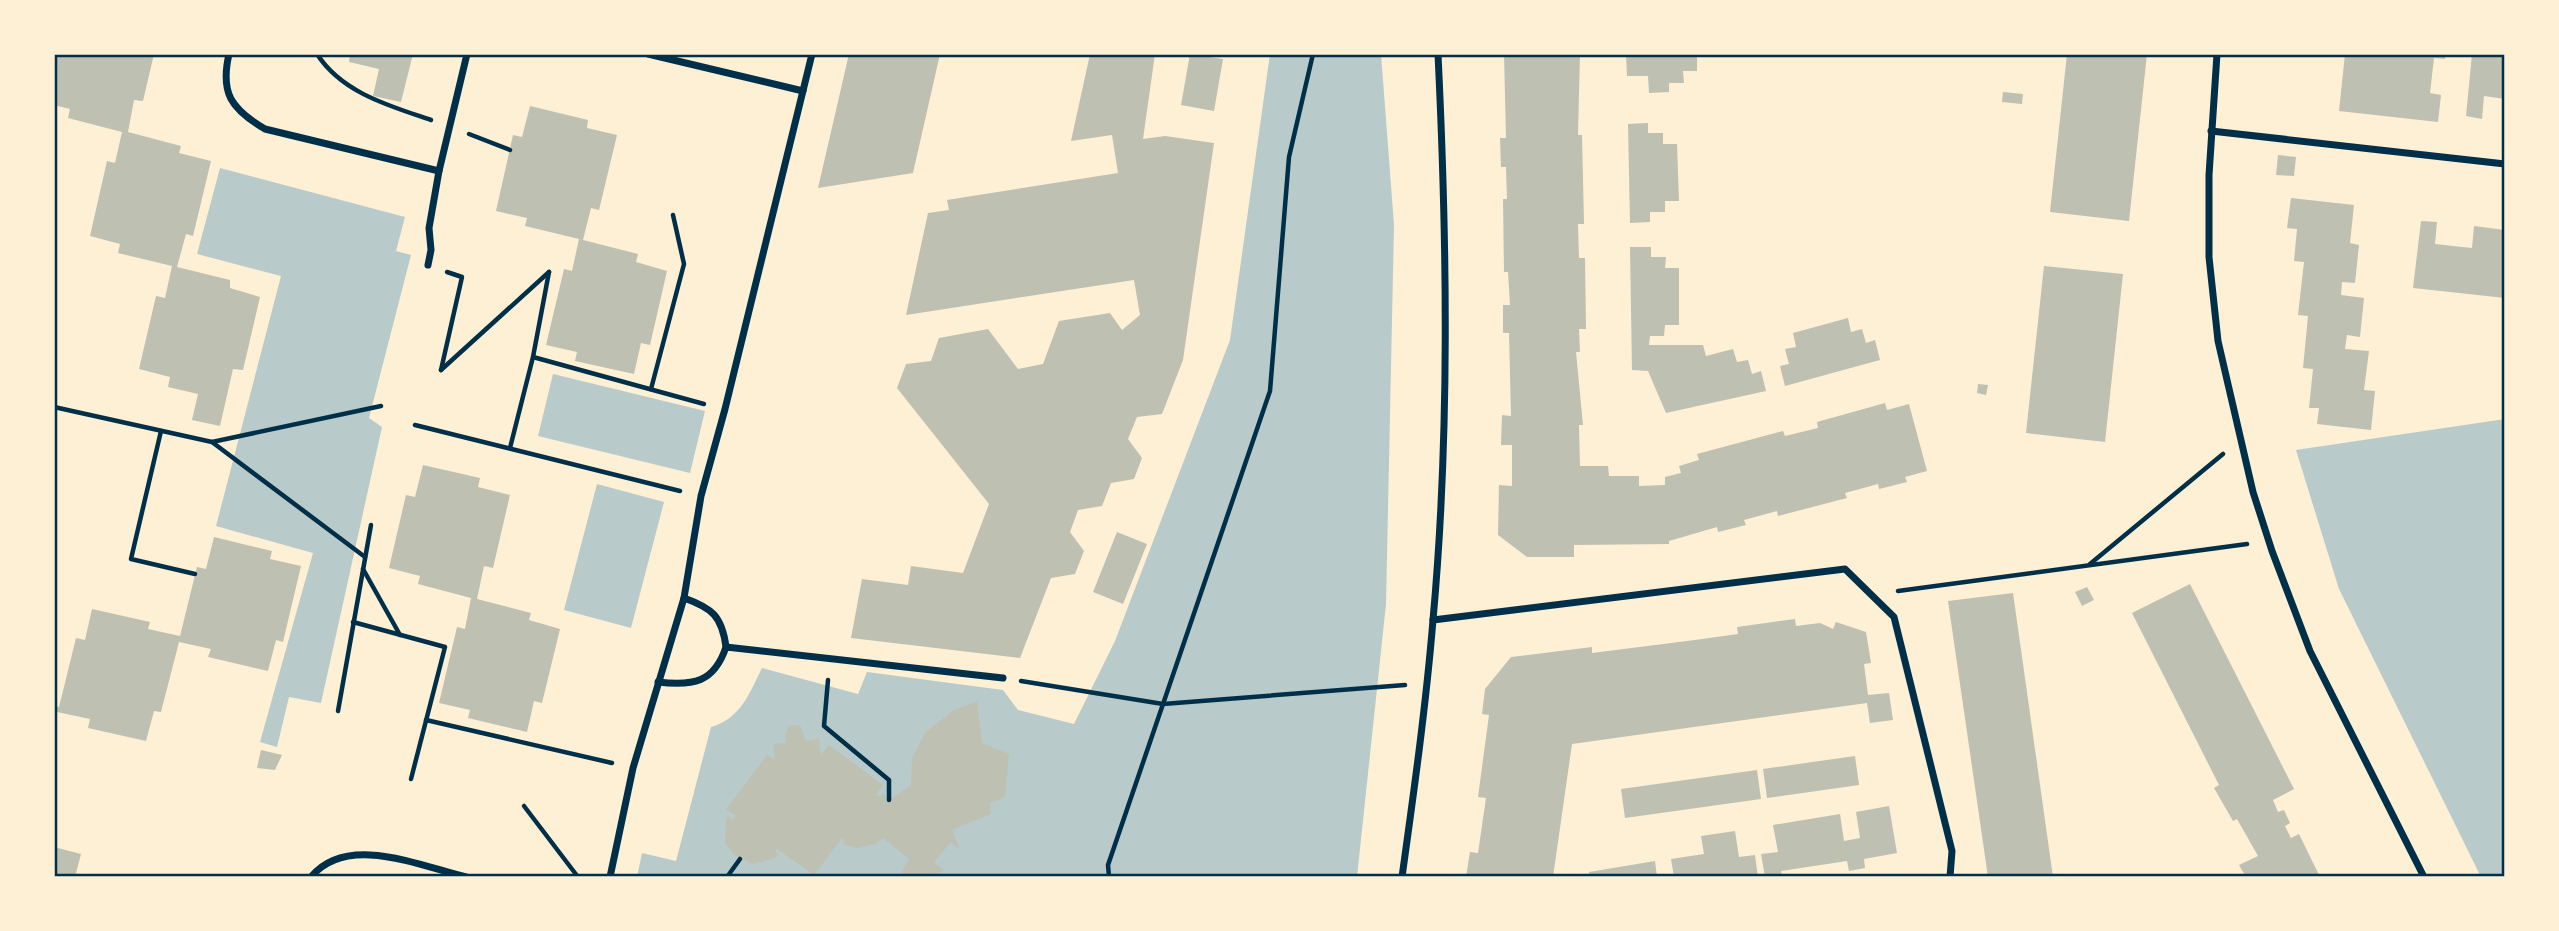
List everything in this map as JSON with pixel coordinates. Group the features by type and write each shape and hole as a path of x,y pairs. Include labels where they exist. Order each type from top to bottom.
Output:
{"street":[{"path":"229,54 224,77 229,98 243,116 265,130 439,171"},
{"path":"428,265 431,250 429,228 439,171 467,54"},
{"path":"648,54 803,91"},
{"path":"610,877 633,768 684,598 701,496 725,410 811,54"},
{"path":"1402,877 1433,620 1445,359 1446,229 1438,54"},
{"path":"2217,54 2211,131 2209,257 2218,341 2241,439 2269,541 2310,651 2424,877"},
{"path":"2211,131 2505,164"},
{"path":"1433,620 1845,569 1894,617 1952,851 1950,877"},
{"path":"658,682 682,685 703,679 720,666 726,647 724,629 708,607 684,598"},
{"path":"726,647 1003,678"},
{"path":"311,877 334,858 355,854 376,856 466,877"}],"path":[{"path":"317,54 346,83 372,100 510,150"},
{"path":"1109,877 1108,864 1270,391 1289,157 1313,54"},
{"path":"651,389 684,264 673,215"},
{"path":"462,277 440,370 549,272 533,357 510,448"},
{"path":"533,357 725,410"},
{"path":"54,407 212,442 381,406"},
{"path":"415,425 701,496"},
{"path":"161,431 131,559 195,574"},
{"path":"2089,565 2241,439"},
{"path":"212,442 365,557"},
{"path":"338,710 371,525"},
{"path":"1871,594 2269,541"},
{"path":"363,569 401,635"},
{"path":"353,622 445,647 411,779"},
{"path":"830,658 824,726 889,780 889,800"},
{"path":"1003,678 1163,704 1426,684"},
{"path":"426,720 633,768"},
{"path":"524,806 578,877"},
{"path":"727,877 740,859"}],"shaded area":[{"path":"1270,54 1381,54 1394,225 1386,604 1357,877 637,877 642,853 676,861 711,727 730,718 737,711 762,668 858,694 867,672 1003,690 1018,710 1074,724 1115,641 1230,340"},
{"path":"220,168 405,217 396,251 411,255 369,418 382,427 321,703 289,697 277,747 260,742 313,553 216,526 281,276 197,254"},
{"path":"553,374 705,411 690,473 538,436"},
{"path":"2505,419 2505,877 2481,877 2339,589 2296,450"},
{"path":"597,484 664,502 631,628 564,610"}],"building":[{"path":"54,54 154,54 143,101 134,100 128,132 181,146 179,153 211,161 193,236 186,234 177,267 230,280 230,288 260,297 243,370 233,369 220,426 192,420 198,394 168,387 170,377 139,369 156,296 165,298 172,266 118,253 120,244 90,236 107,161 115,163 122,132 68,118 70,109 54,105"},
{"path":"350,54 413,54 401,102 373,96 379,69 349,62"},
{"path":"849,54 940,54 913,173 818,188"},
{"path":"1090,54 1155,54 1143,139 1165,136 1214,143 1183,360 1162,414 1137,417 1128,439 1142,458 1134,479 1111,483 1102,506 1078,510 1070,532 1084,551 1075,574 1051,578 1020,658 851,638 862,579 908,585 911,566 963,573 989,504 897,388 906,364 931,361 939,338 988,329 1018,369 1043,364 1059,321 1110,313 1122,330 1140,315 1134,280 906,315 928,213 949,210 947,200 1118,173 1112,135 1071,141"},
{"path":"1190,54 1223,59 1214,111 1181,105"},
{"path":"1504,54 1580,54 1578,135 1582,135 1584,224 1578,224 1579,258 1585,258 1586,329 1579,329 1580,352 1576,352 1583,425 1579,425 1580,466 1608,466 1609,476 1639,476 1639,486 1665,485 1665,477 1681,473 1679,466 1699,460 1697,454 1783,431 1785,436 1818,428 1817,422 1885,403 1887,410 1909,404 1927,471 1905,477 1907,482 1879,489 1878,484 1845,493 1847,498 1778,516 1777,511 1744,520 1746,525 1718,532 1717,527 1669,541 1669,544 1574,545 1574,557 1527,557 1498,535 1499,485 1512,486 1512,445 1501,445 1502,415 1511,416 1509,333 1503,333 1503,305 1510,305 1508,272 1504,272 1503,199 1507,199 1506,167 1501,167 1500,138 1506,138"},
{"path":"1626,54 1697,54 1697,71 1683,71 1684,83 1669,83 1669,92 1649,93 1648,76 1627,76"},
{"path":"2067,54 2147,54 2129,221 2050,212"},
{"path":"2345,54 2445,54 2445,59 2434,58 2430,93 2441,95 2438,122 2339,111"},
{"path":"2472,54 2505,54 2505,99 2484,96 2482,119 2466,116"},
{"path":"2003,92 2023,94 2022,104 2002,102"},
{"path":"530,106 588,120 587,128 617,135 599,210 591,208 583,240 638,254 636,262 667,271 650,345 641,343 634,374 575,361 577,352 546,345 564,269 572,271 579,239 525,226 527,218 496,211 513,135 522,137"},
{"path":"1648,123 1648,133 1663,133 1663,144 1677,144 1679,201 1665,201 1665,212 1650,212 1650,222 1630,223 1628,124"},
{"path":"2278,155 2296,157 2294,176 2276,175"},
{"path":"2291,198 2354,205 2350,243 2359,245 2355,283 2342,282 2341,295 2364,298 2360,337 2347,335 2345,349 2369,351 2364,390 2375,391 2371,430 2317,424 2319,408 2309,408 2313,369 2303,368 2308,316 2298,315 2304,262 2294,261 2297,229 2287,228"},
{"path":"2421,221 2437,222 2435,244 2453,246 2472,248 2474,226 2505,230 2505,298 2413,288"},
{"path":"1630,247 1651,247 1651,257 1666,257 1665,268 1679,268 1679,325 1665,325 1664,336 1650,336 1649,345 1703,345 1706,356 1733,349 1737,362 1748,360 1752,374 1761,371 1766,391 1666,413 1648,371 1632,370"},
{"path":"2044,266 2123,274 2105,442 2026,433"},
{"path":"1848,318 1851,332 1862,329 1866,343 1875,340 1880,360 1785,386 1780,366 1789,364 1785,349 1796,347 1793,333"},
{"path":"1978,384 1988,385 1986,395 1977,393"},
{"path":"423,465 480,478 478,487 510,495 493,568 484,566 477,599 531,613 529,620 560,629 542,703 534,701 527,732 468,718 470,710 439,703 457,627 465,629 471,598 418,584 420,576 389,568 406,495 415,497"},
{"path":"1117,532 1147,544 1123,604 1093,592"},
{"path":"214,537 272,551 270,559 301,566 283,642 276,640 268,671 208,657 211,649 179,642 161,712 154,711 146,741 88,728 90,719 57,712 54,720 54,706 59,707 76,638 85,640 92,609 150,622 148,629 180,636 197,567 206,569"},
{"path":"2190,584 2294,789 2273,800 2278,812 2284,810 2290,823 2285,826 2291,838 2299,834 2320,877 2246,877 2239,865 2258,856 2237,819 2233,821 2214,788 2219,785 2132,613"},
{"path":"2087,587 2094,600 2082,606 2075,592"},
{"path":"2013,593 2053,877 1988,877 1948,601"},
{"path":"1795,619 1796,626 1820,623 1833,629 1836,622 1866,632 1871,663 1864,664 1868,695 1889,693 1893,720 1870,723 1867,703 1572,744 1553,877 1466,877 1470,852 1478,853 1486,798 1478,797 1489,715 1482,714 1485,689 1511,657 1592,647 1592,653 1695,640 1738,634 1737,627"},
{"path":"977,701 982,743 1009,754 1005,797 990,803 991,814 952,830 960,850 951,842 934,862 943,870 938,877 899,877 909,859 883,838 876,844 857,848 843,844 845,840 842,838 814,875 777,849 775,851 779,855 775,858 753,864 734,855 725,843 728,816 733,820 736,816 726,809 767,755 775,760 773,744 786,743 785,735 789,726 800,725 806,741 819,739 821,755 829,745 883,785 876,794 880,797 883,793 889,800 911,785 912,758 925,733 954,710"},
{"path":"261,750 282,755 275,770 257,768"},
{"path":"1855,756 1859,785 1767,798 1763,769"},
{"path":"1757,770 1761,799 1625,818 1621,789"},
{"path":"1889,806 1897,853 1864,859 1865,868 1849,871 1847,861 1781,871 1782,877 1765,877 1761,854 1778,852 1773,825 1840,814 1844,841 1860,838 1856,812"},
{"path":"1735,831 1739,857 1755,855 1758,877 1674,877 1671,859 1704,854 1701,836"},
{"path":"54,847 81,854 75,877 54,877"},
{"path":"1655,861 1657,877 1590,877 1589,872"}]}
